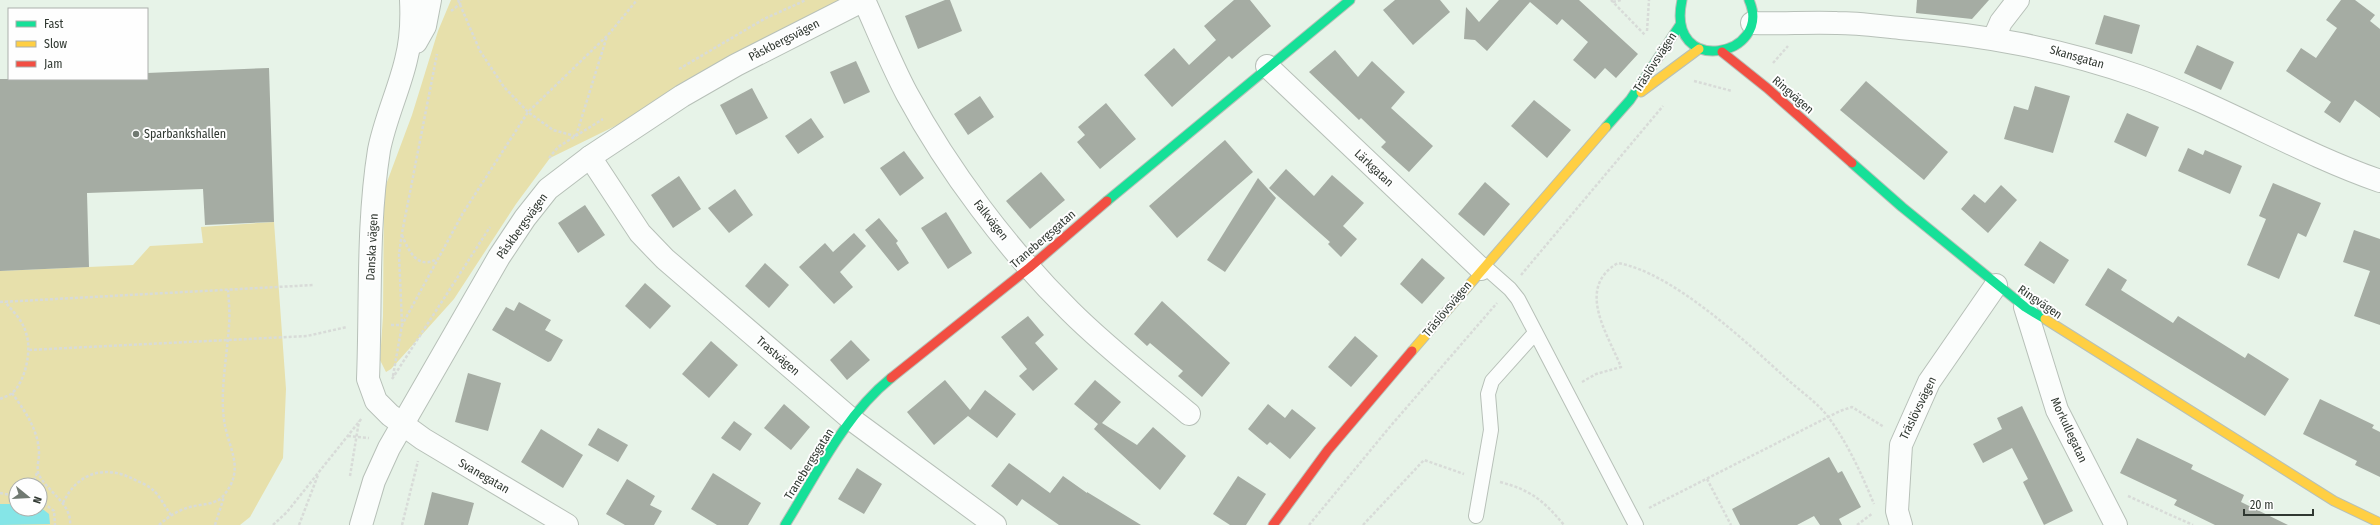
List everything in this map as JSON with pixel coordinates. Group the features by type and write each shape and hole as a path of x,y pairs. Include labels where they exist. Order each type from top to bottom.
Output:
{"street":[{"name":"Danska vägen","path":"403,424 376,401 368,379 376,174 386,124 406,60 412,21 412,0"},
{"name":"Danska vägen","path":"406,60 425,26 430,0"},
{"name":"Påskbergsvägen","path":"361,525 381,462 499,257 525,218 548,189 590,157 682,96 722,72 864,0"},
{"name":"Falkvägen","path":"864,0 896,71 925,124 976,200 1029,268 1102,342 1189,414"},
{"name":"Tranebergsgatan","path":"785,525 851,419 880,387 1029,268 1267,66 1350,0"},
{"path":"1673,0 1680,25 1687,39 1699,49 1710,52 1722,52 1738,45 1746,35 1752,24 1752,13 1749,0"},
{"path":"1678,14 1682,0"},
{"path":"1994,38 2001,22 2018,0"},
{"name":"Skansgatan","path":"1752,24 1839,23 1994,38 2057,51 2139,76 2380,181"},
{"name":"Träslövsvägen","path":"1273,525 1328,450 1482,268 1630,100 1680,25"},
{"name":"Träslövsvägen","path":"1630,100 1699,49"},
{"name":"Ringvägen","path":"1722,52 1758,80 1902,207 2025,308 2334,501 2380,523"},
{"name":"Lärkgatan","path":"1267,66 1482,268"},
{"name":"Trastvägen","path":"590,157 651,246 851,419 995,525"},
{"name":"Träslövsvägen","path":"1901,525 1897,511 1901,444 1929,382 1996,285"},
{"name":"Morkullegatan","path":"2025,308 2057,410 2116,525"},
{"name":"Svanegatan","path":"403,424 422,439 567,525"}],"lane":[{"path":"1482,268 1510,289 1518,299 1634,521"},
{"path":"1476,516 1491,430 1488,394 1492,381 1535,333"}],"path":[{"path":"458,0 480,51 504,87 528,112 553,130 576,136"},
{"path":"449,17 451,11 460,4 461,0"},
{"path":"1612,1 1622,0"},
{"path":"402,325 436,260 528,112 608,34 635,1"},
{"path":"1612,1 1647,37"},
{"path":"1690,82 1695,81 1743,92 1758,80 1790,43 1791,24"},
{"path":"548,158 558,148 576,136 608,34"},
{"path":"392,378 402,325 399,254 432,72 438,51"},
{"path":"1309,525 1388,429 1510,289 1666,102"},
{"path":"273,525 319,473 376,401 479,240 494,222"},
{"path":"402,233 407,247 415,258 422,263 429,263 436,260"},
{"path":"1565,390 1596,374 1622,367 1597,311 1595,296 1605,270 1618,263 1630,266 1676,289 1738,334 1828,417 1849,450 1875,507 1873,514 1856,525"},
{"path":"0,302 314,285"},
{"path":"215,525 224,496 234,476 235,459 227,439 224,418 228,340 228,290"},
{"path":"0,399 12,393 27,366 29,350 26,332 18,316 4,302"},
{"path":"29,350 307,336 349,327"},
{"path":"12,393 26,412 33,428 39,453 38,473 36,477"},
{"path":"1634,521 1707,479 1828,417 1852,407 1904,437"},
{"path":"402,525 422,439"},
{"path":"63,503 68,492 83,478 105,470 130,476 153,489 170,515"},
{"path":"38,473 48,489 63,503 70,519 70,525"},
{"path":"298,525 319,473"},
{"path":"1707,479 1731,525"},
{"path":"2094,480 2193,525"},
{"path":"159,525 170,515 189,507 210,503 224,496"},
{"path":"48,506 54,511 56,525"}],"shaded area":[{"path":"451,0 872,0 550,158 516,204 454,299 391,369 386,372 380,360 383,316 384,190 412,115 438,31"},
{"path":"274,222 286,389 283,458 250,517 240,525 0,525 0,271 133,265 150,246 203,243 201,227"}],"water":[{"path":"0,504 8,504 8,517 48,517 48,513 49,514 50,524 0,525"}],"building":[{"path":"945,0 950,0 962,31 918,49 905,16"},
{"path":"1234,0 1250,0 1271,26 1232,59 1229,56 1172,107 1144,75 1174,48 1189,65 1216,40 1204,26"},
{"path":"1395,0 1440,0 1450,12 1413,45 1383,10"},
{"path":"1499,0 1579,0 1638,54 1616,78 1605,68 1595,79 1573,60 1588,42 1562,19 1557,25 1530,2 1487,51 1475,40 1464,39 1466,7 1479,22"},
{"path":"1917,0 1989,0 1972,19 1916,13"},
{"path":"2341,0 2355,0 2375,15 2370,21 2380,29 2380,118 2355,100 2340,123 2324,112 2331,102 2286,71 2301,48 2316,58 2337,28 2326,20"},
{"path":"2104,15 2140,25 2132,54 2095,44"},
{"path":"2197,45 2234,62 2221,90 2184,73"},
{"path":"1335,50 1358,77 1372,61 1405,92 1391,108 1433,146 1409,172 1381,147 1386,142 1361,118 1359,120 1309,72"},
{"path":"856,61 870,92 844,104 830,72"},
{"name":"Sparbankshallen","path":"269,68 274,222 205,225 203,189 87,193 89,267 0,271 0,79 148,80 148,73"},
{"path":"1866,81 1948,152 1924,180 1840,110"},
{"path":"2035,86 2070,96 2053,153 2004,139 2014,106 2028,110"},
{"path":"752,88 768,118 736,135 720,105"},
{"path":"980,96 994,117 968,135 954,114"},
{"path":"1534,100 1571,130 1547,158 1511,126"},
{"path":"1106,103 1136,139 1100,169 1077,142 1085,135 1078,127"},
{"path":"2127,113 2159,127 2146,157 2114,142"},
{"path":"811,118 824,137 798,154 785,136"},
{"path":"1225,140 1253,172 1177,238 1149,206"},
{"path":"2188,148 2203,155 2205,150 2242,166 2230,194 2178,171"},
{"path":"904,151 924,178 900,196 880,168"},
{"path":"1286,169 1314,196 1332,175 1364,203 1343,226 1357,239 1341,257 1328,244 1330,242 1269,188"},
{"path":"1041,172 1065,200 1030,229 1006,201"},
{"path":"679,176 701,209 673,228 651,195"},
{"path":"1258,178 1276,198 1225,272 1207,260"},
{"path":"1485,182 1510,204 1484,236 1458,214"},
{"path":"2273,183 2321,203 2306,237 2298,233 2279,279 2247,265 2266,219 2259,216"},
{"path":"2001,185 2017,200 1988,233 1961,209 1974,194 1985,203"},
{"path":"735,189 753,215 729,233 708,208"},
{"path":"585,205 605,235 578,253 558,223"},
{"path":"946,212 972,253 948,269 921,228"},
{"path":"879,218 898,241 896,243 909,263 898,271 865,230"},
{"path":"2354,230 2380,239 2380,325 2354,316 2370,271 2343,262"},
{"path":"854,233 866,246 840,272 853,287 834,304 799,267 825,243 833,252"},
{"path":"2040,241 2069,260 2054,284 2024,265"},
{"path":"1422,258 1445,278 1422,304 1400,284"},
{"path":"765,263 789,285 769,308 745,286"},
{"path":"2108,268 2127,280 2121,290 2173,323 2178,316 2245,358 2248,353 2289,379 2265,416 2085,305"},
{"path":"645,283 671,306 650,329 625,306"},
{"path":"1162,301 1230,363 1202,397 1178,376 1183,371 1150,343 1147,346 1134,334"},
{"path":"519,302 551,320 545,330 563,340 551,361 548,362 492,330 506,307 514,311"},
{"path":"1028,316 1044,335 1035,343 1058,369 1033,391 1019,376 1027,369 1001,337"},
{"path":"1355,336 1378,356 1351,387 1328,367"},
{"path":"851,340 870,360 847,380 830,360"},
{"path":"711,341 738,365 709,398 682,374"},
{"path":"468,373 501,383 488,431 455,422"},
{"path":"945,380 970,410 985,390 1016,414 997,438 968,416 934,445 907,412"},
{"path":"1095,380 1121,402 1102,423 1137,445 1153,427 1186,456 1160,490 1094,429 1098,424 1074,404"},
{"path":"2320,399 2374,425 2372,428 2380,432 2380,477 2355,465 2357,461 2303,434"},
{"path":"784,404 810,427 791,450 764,428"},
{"path":"1268,404 1285,418 1292,409 1316,428 1290,459 1270,442 1267,445 1248,429"},
{"path":"2022,406 2073,511 2044,525 2023,482 2028,479 2012,448 1983,463 1973,444 2002,429 1997,418"},
{"path":"734,421 752,434 740,451 721,438"},
{"path":"598,428 628,445 618,462 588,445"},
{"path":"541,429 583,455 563,488 521,462"},
{"path":"2137,438 2193,465 2191,469 2244,495 2241,502 2288,525 2215,525 2174,505 2177,500 2120,473"},
{"path":"1829,457 1838,473 1842,471 1861,507 1839,519 1842,525 1820,525 1814,516 1797,525 1740,525 1732,509"},
{"path":"1009,463 1050,493 1063,476 1087,493 1141,525 1059,525 1022,499 1017,506 991,486"},
{"path":"857,468 882,484 864,514 838,499"},
{"path":"713,473 761,503 748,525 717,525 691,509"},
{"path":"1238,476 1266,494 1246,525 1230,525 1213,514"},
{"path":"627,479 655,496 650,505 662,511 654,525 625,525 606,514"},
{"path":"432,492 474,503 468,525 424,525"}],"traffic: fast":[{"path":"1107,201 1350,0"},
{"path":"1682,0 1681,25 1689,41 1702,49 1718,51 1734,46 1747,35 1753,20 1749,0"},
{"path":"1606,127 1630,100 1680,25"},
{"path":"1852,163 1902,207 2025,307 2045,319"},
{"path":"785,525 845,428 874,393 891,378"}],"traffic: slow":[{"path":"1641,92 1699,49"},
{"path":"1412,351 1606,127"},
{"path":"2045,319 2334,501 2380,523"}],"traffic: jam":[{"path":"1722,52 1767,88 1852,163"},
{"path":"891,378 1029,268 1107,201"},
{"path":"1273,525 1328,450 1412,351"}],"place":[{"name":"Sparbankshallen","path":"136,134"}]}
